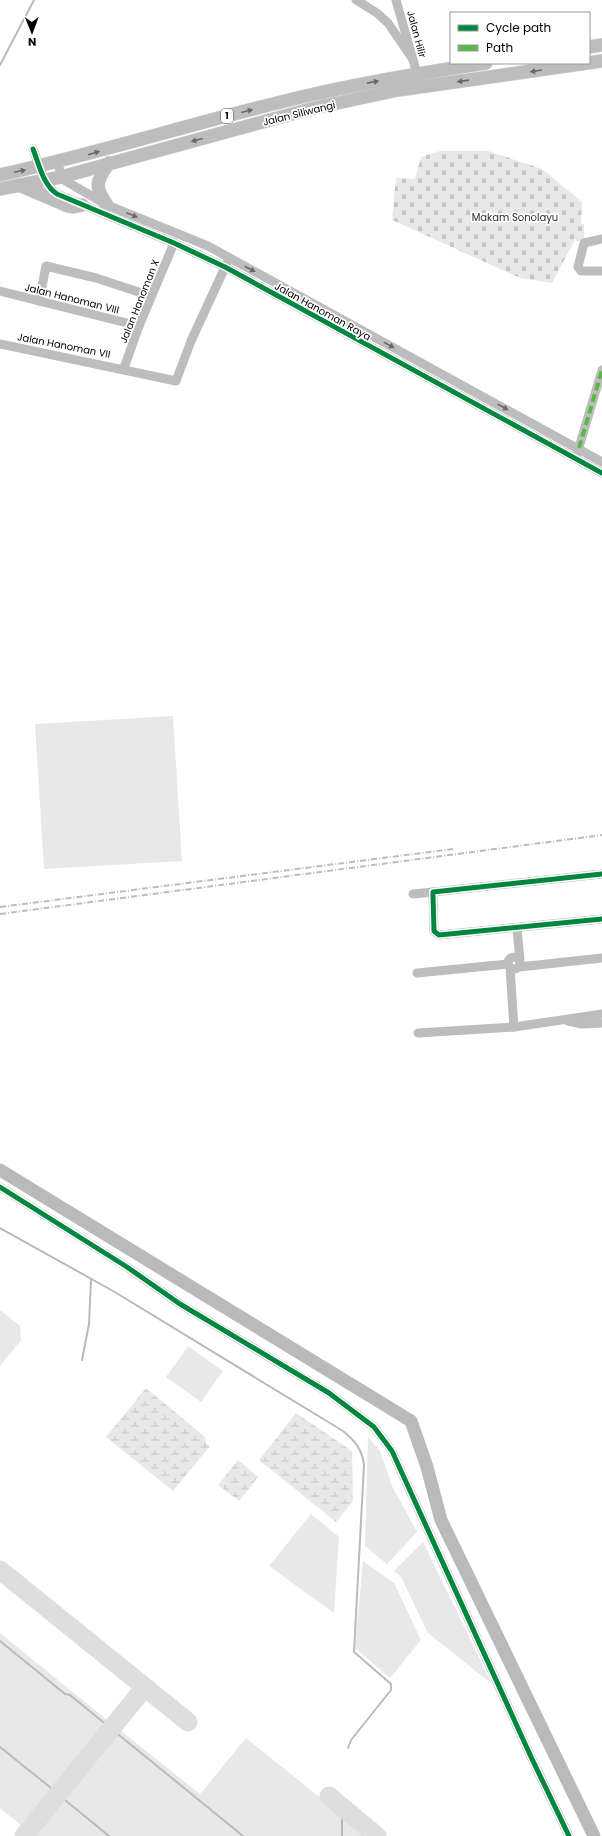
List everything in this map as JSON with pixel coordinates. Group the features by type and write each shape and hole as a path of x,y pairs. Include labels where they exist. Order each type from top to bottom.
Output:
{"highway":[{"path":"590,47 602,45"},
{"name":"Jalan Siliwangi","path":"590,63 602,61"},
{"name":"Jalan Siliwangi","path":"0,175 57,163 164,133 311,95 417,74 480,64"},
{"name":"Jalan Siliwangi","path":"0,189 61,177 314,108 398,90 582,64"},
{"path":"107,205 100,194 98,181 109,163"},
{"path":"19,185 74,208 82,205"}],"street":[{"path":"356,0 384,18 412,58"},
{"path":"384,18 397,3"},
{"name":"Jalan Hilir","path":"397,3 417,74"},
{"name":"Jalan Hanoman Raya","path":"34,149 45,180 54,192 174,243 225,267 602,473"},
{"path":"57,163 61,177"},
{"name":"Jalan Hanoman Raya","path":"61,177 66,182 107,205 208,246 579,448 602,462"},
{"path":"602,239 584,243 578,267 579,270 602,271"},
{"name":"Jalan Hanoman X","path":"124,368 151,296 174,243"},
{"path":"225,267 230,258"},
{"path":"39,301 45,267 48,266 96,278 151,296"},
{"name":"Jalan Hanoman VII","path":"0,344 124,368 176,381 191,341 225,267"},
{"name":"Jalan Hanoman VIII","path":"0,291 139,326"},
{"path":"576,459 602,370"},
{"path":"413,894 602,874"},
{"path":"433,892 433,922 436,934 517,929 602,919"},
{"path":"514,1027 514,965 517,929"},
{"path":"417,973 602,958"},
{"path":"418,1033 514,1027 602,1014"},
{"path":"565,1020 582,1024 602,1023"},
{"path":"0,1187 127,1267 180,1304 329,1392 374,1427 383,1437 392,1451 530,1755 570,1836"}],"green space":[{"name":"Makam Sonolayu","path":"440,151 488,151 542,169 582,202 581,224 584,224 584,241 576,241 576,238 552,283 520,278 392,220 396,178 415,179 421,157"},
{"path":"173,716 182,861 44,869 35,724"},
{"path":"0,1310 20,1326 21,1340 0,1366"},
{"path":"188,1346 223,1371 201,1402 166,1377"},
{"path":"146,1388 205,1437 206,1443 210,1446 173,1491 106,1437"},
{"path":"296,1413 352,1451 353,1501 336,1522 259,1460"},
{"path":"368,1437 380,1451 392,1486 417,1532 387,1564 365,1546"},
{"path":"238,1460 258,1477 239,1501 218,1485"},
{"path":"311,1514 339,1537 334,1613 269,1566"},
{"path":"423,1542 492,1684 428,1633 401,1577 394,1571"},
{"path":"363,1561 394,1583 421,1640 390,1678 355,1648"},
{"path":"0,1633 107,1720 22,1826 0,1808"},
{"path":"120,1730 200,1794 246,1738 368,1836 35,1836"}],"waterway":[{"path":"0,65 34,0"},
{"path":"0,1170 411,1421 427,1467 441,1520 594,1836"},
{"path":"0,1228 113,1291 343,1431 357,1446 362,1454 364,1465 354,1652 391,1684 391,1690 351,1740 348,1748"},
{"path":"82,1360 89,1324 91,1279"},
{"path":"0,1641 65,1694 70,1695 103,1722"},
{"path":"119,1735 243,1836"},
{"path":"0,1747 51,1788"},
{"path":"65,1800 109,1836"},
{"path":"342,1819 342,1836"}],"taxiway":[{"path":"0,1570 188,1722"},
{"path":"24,1836 145,1687"},
{"path":"329,1796 377,1836"}],"railway":[{"path":"0,914 602,835"},
{"path":"0,907 453,849"}],"marked path":[{"path":"579,448 602,370"}],"cycle path":[{"path":"33,149 45,180 57,194 174,243 225,267 602,473"},
{"path":"602,874 433,892 434,931 439,935 602,919"},
{"path":"0,1187 127,1267 180,1304 329,1393 374,1427 392,1451 532,1759 569,1836"}]}
